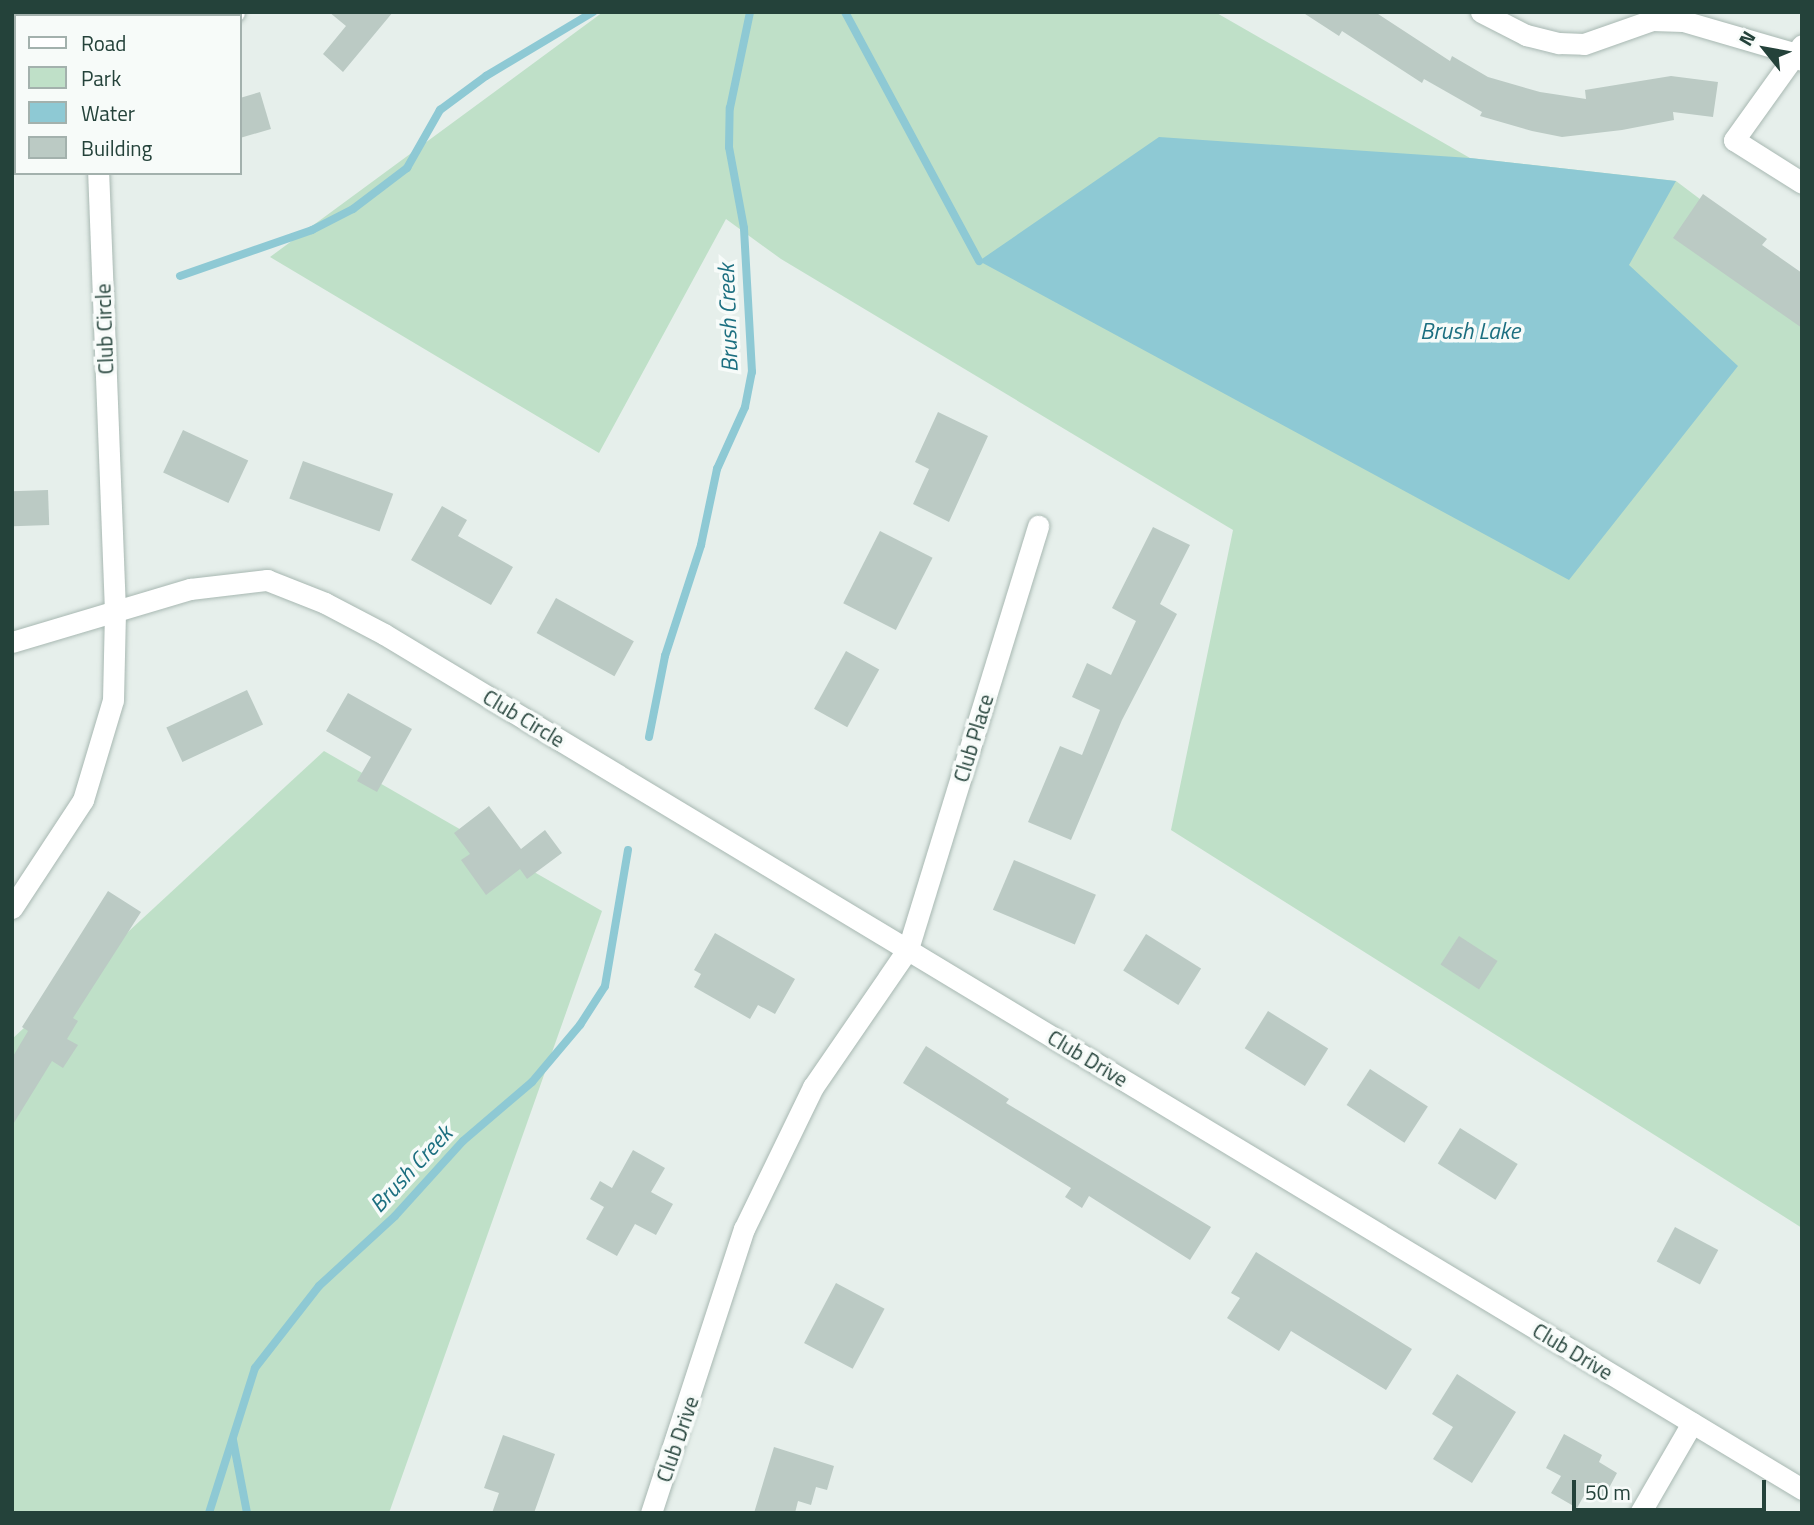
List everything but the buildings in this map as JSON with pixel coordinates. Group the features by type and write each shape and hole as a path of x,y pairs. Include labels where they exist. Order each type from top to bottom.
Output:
{"street":[{"path":"1481,12 1526,35 1559,43 1584,44 1652,20 1683,21 1799,53 1734,140 1802,183"},
{"name":"Club Circle","path":"12,908 83,800 113,699 115,611 98,175"},
{"name":"Club Place","path":"908,949 1038,526"},
{"name":"Club Circle","path":"12,642 190,589 267,580 325,603 396,640 908,949"},
{"name":"Club Drive","path":"651,1513 744,1229 813,1087 908,949 1802,1489"},
{"path":"1640,1513 1692,1423"}],"green space":[{"path":"603,12 1215,12 1470,158 1676,181 1802,276 1802,1228 1171,830 1233,530 781,259 726,219 599,453 270,257"},
{"path":"324,751 602,911 389,1513 12,1513 12,1039"}],"water":[{"name":"Brush Lake","path":"1159,137 1470,158 1676,181 1629,265 1738,366 1569,580 979,261"}],"waterway":[{"path":"180,276 312,230 353,209 407,168 440,110 486,76 593,12"},
{"name":"Brush Creek","path":"649,737 665,656 701,545 717,469 745,407 752,372 744,228 729,147 730,108 750,12"},
{"path":"845,12 979,261"},
{"name":"Brush Creek","path":"209,1513 255,1368 319,1286 395,1216 463,1141 532,1082 580,1025 605,986 628,850"},
{"path":"233,1440 247,1513"}]}
